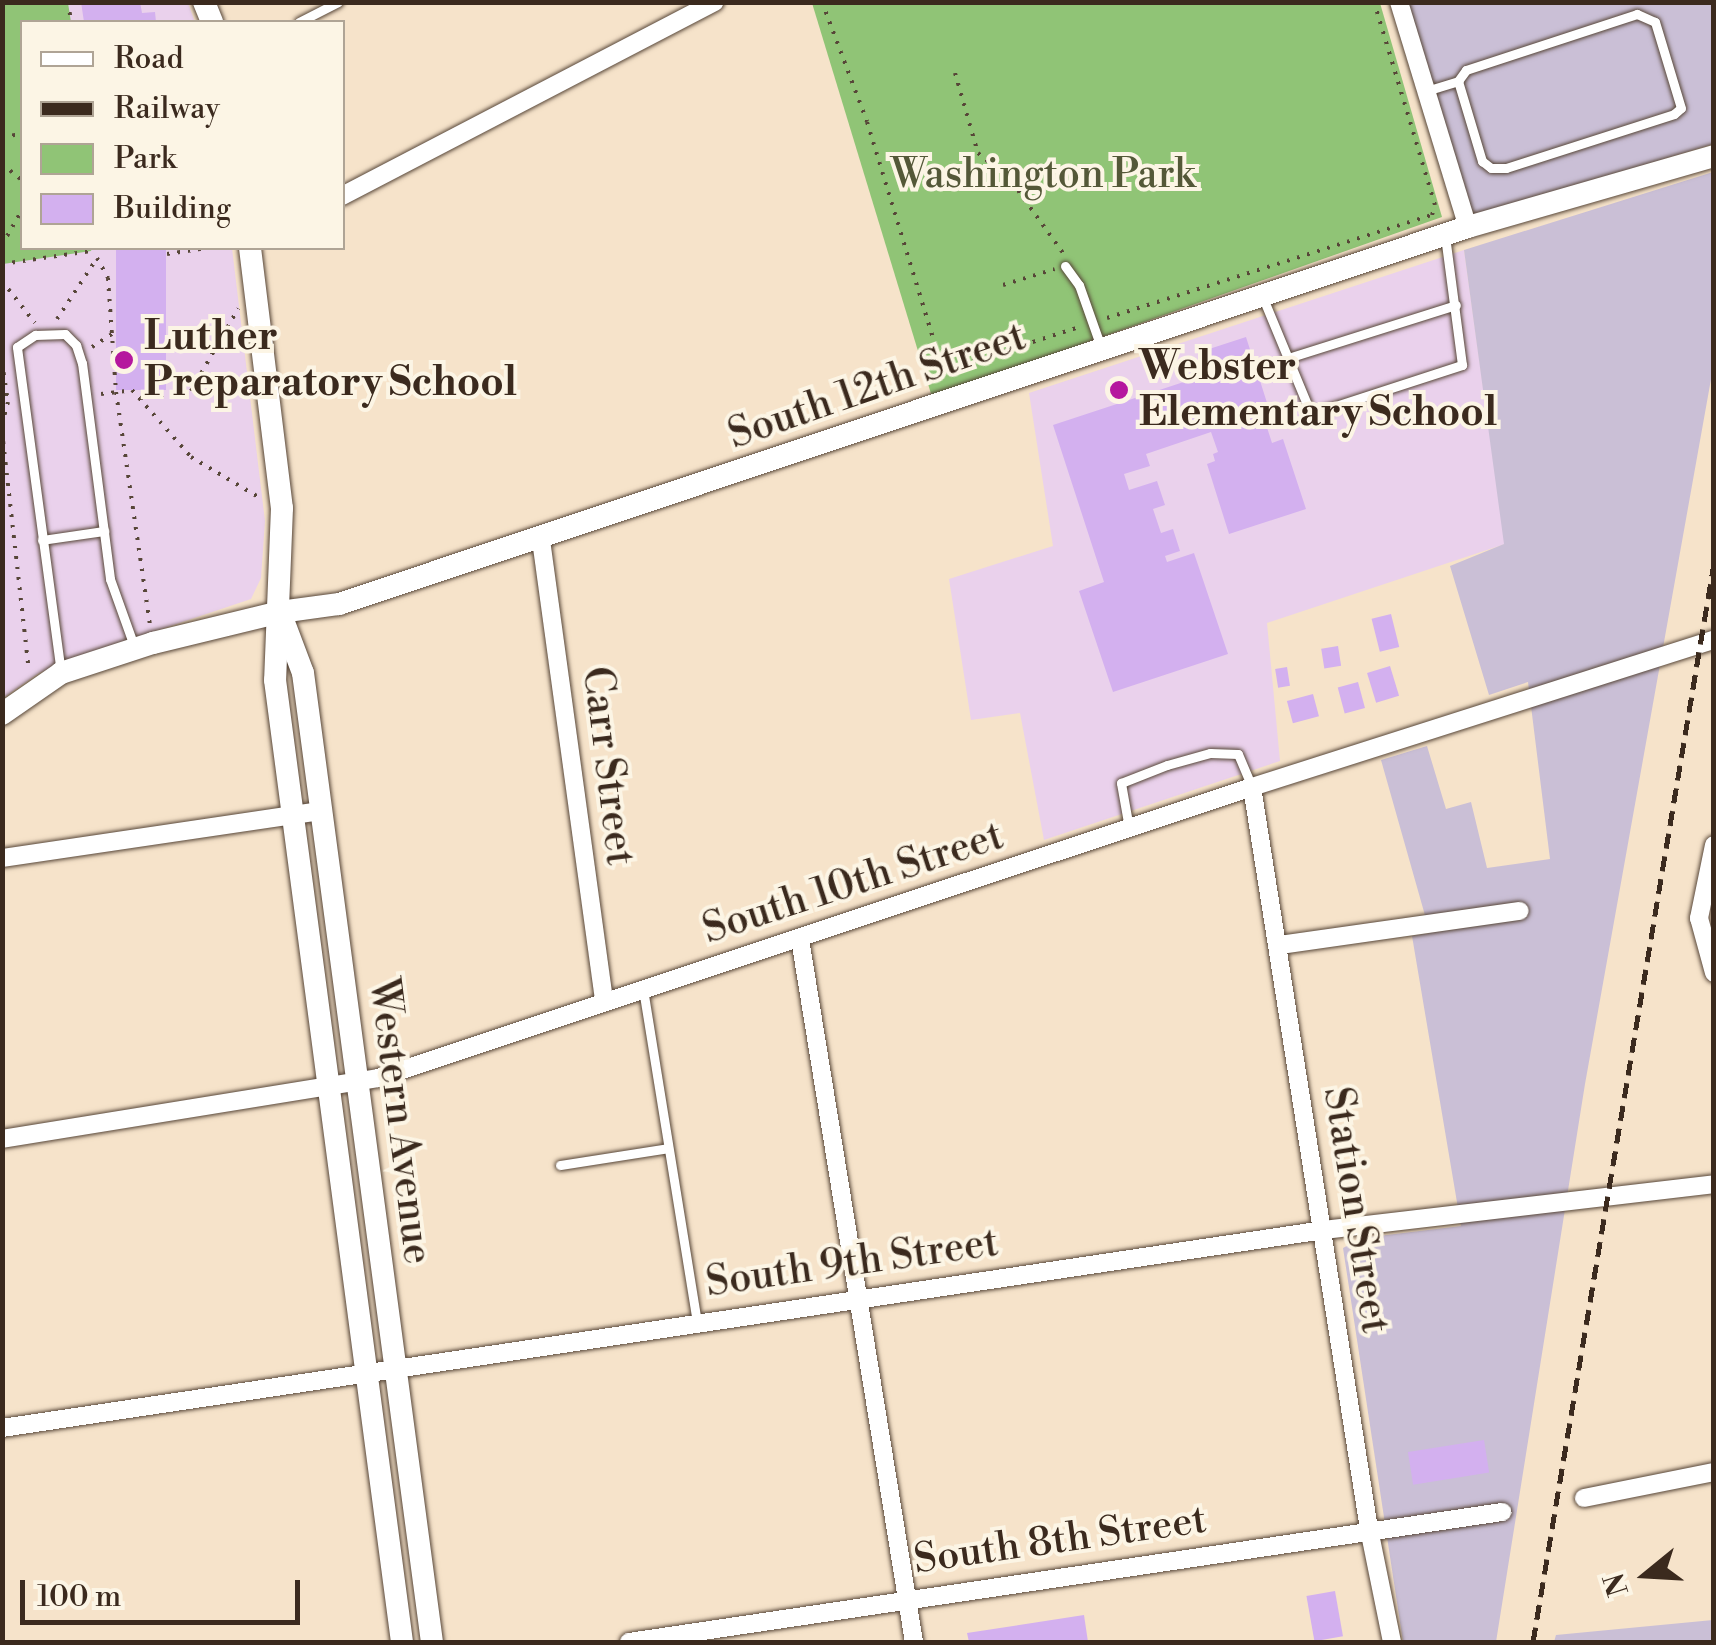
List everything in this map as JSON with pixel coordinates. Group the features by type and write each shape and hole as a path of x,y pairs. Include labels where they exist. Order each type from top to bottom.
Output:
{"street":[{"path":"345,194 714,2"},
{"path":"1399,2 1468,228"},
{"name":"South 12th Street","path":"2,714 61,673 144,646 280,612 340,604 542,540 1444,235 1714,156"},
{"name":"Western Avenue","path":"250,250 282,508 275,680 402,1642"},
{"name":"Carr Street","path":"542,540 604,1002"},
{"name":"Western Avenue","path":"280,612 303,673 432,1642"},
{"name":"South 10th Street","path":"2,1139 358,1082 1252,787 1714,640"},
{"name":"Station Street","path":"1252,787 1369,1530 1392,1642"},
{"path":"2,858 322,811"},
{"path":"1714,845 1709,898 1699,918 1714,974"},
{"path":"1280,946 1520,911"},
{"path":"800,939 914,1642"},
{"name":"South 9th Street","path":"2,1428 1324,1230 1714,1184"},
{"path":"1584,1498 1714,1472"},
{"name":"South 8th Street","path":"629,1642 1502,1512"}],"lane":[{"path":"304,20 338,2"},
{"path":"1426,92 1458,81 1466,70 1637,14 1655,22 1681,108 1674,114 1506,168 1491,168 1482,161 1458,81"},
{"path":"1262,296 1311,414 1462,365 1444,235"},
{"path":"1066,266 1080,286 1102,349"},
{"path":"1288,358 1456,305"},
{"path":"61,673 17,347 50,332 64,334 76,346 110,578 144,646"},
{"path":"42,540 104,531"},
{"path":"1130,828 1120,783 1167,765 1210,753 1238,754 1252,787"},
{"path":"643,990 697,1321"},
{"path":"560,1165 668,1148"}],"path":[{"path":"822,2 867,122 943,371 1432,215 1436,205 1374,2"},
{"path":"956,74 978,154 1012,182 1064,254 1066,266 1003,286"},
{"path":"2,246 20,214"},
{"path":"2,264 85,250"},
{"path":"92,250 108,278 116,392 144,646"},
{"path":"167,254 194,250"},
{"path":"50,332 97,258"},
{"path":"2,281 35,322"},
{"path":"140,398 191,391 254,282"},
{"path":"2,362 2,428 32,693"},
{"path":"86,397 132,390 191,457 242,490 282,508"}],"shaded area":[{"name":"Luther Preparatory School","path":"3,3 188,3 194,20 20,20 20,250 232,250 265,521 261,578 251,599 72,659 39,673 3,698"},
{"path":"1405,3 1713,3 1713,144 1477,216 1470,212"},
{"path":"1713,172 1713,368 1585,1084 1496,1642 1403,1642 1343,1248 1362,1238 1461,1226 1412,936 1430,933 1381,760 1427,746 1446,809 1471,802 1487,868 1550,859 1528,682 1489,695 1450,566 1504,544 1464,250"},
{"path":"1464,250 1505,544 1267,623 1280,761 1044,840 1020,713 971,720 949,579 1053,546 1029,393"},
{"path":"1713,1620 1713,1642 1554,1642 1556,1635"}],"green space":[{"path":"2,3 68,3 71,20 20,20 20,250 91,250 3,264"},
{"name":"Washington Park","path":"812,3 1380,3 1442,217 932,397"}],"building":[{"path":"81,2 140,2 142,13 155,12 156,20 84,20"},
{"path":"116,250 166,250 166,390 116,390"},
{"path":"1246,337 1269,409 1262,412 1272,443 1283,439 1306,509 1229,534 1207,464 1215,461 1213,454 1218,452 1211,432 1146,454 1150,466 1124,474 1129,490 1157,481 1165,505 1153,509 1161,533 1173,529 1180,551 1165,556 1167,562 1194,553 1228,654 1113,692 1079,591 1104,582 1053,425 1211,373 1203,351"},
{"path":"1391,614 1399,647 1380,652 1372,619"},
{"path":"1338,646 1341,666 1324,668 1321,649"},
{"path":"1390,666 1399,696 1376,703 1367,673"},
{"path":"1287,667 1290,686 1278,688 1275,669"},
{"path":"1358,682 1365,708 1345,714 1338,687"},
{"path":"1313,694 1319,716 1293,723 1287,701"},
{"path":"1484,1440 1489,1473 1413,1485 1408,1452"},
{"path":"1335,1591 1343,1636 1314,1641 1306,1596"},
{"path":"1084,1615 1088,1642 969,1642 967,1633"}],"railway":[{"path":"1533,1642 1714,563"}],"place":[{"name":"Luther Preparatory School","path":"124,360"},
{"name":"Webster Elementary School","path":"1119,390"}]}
